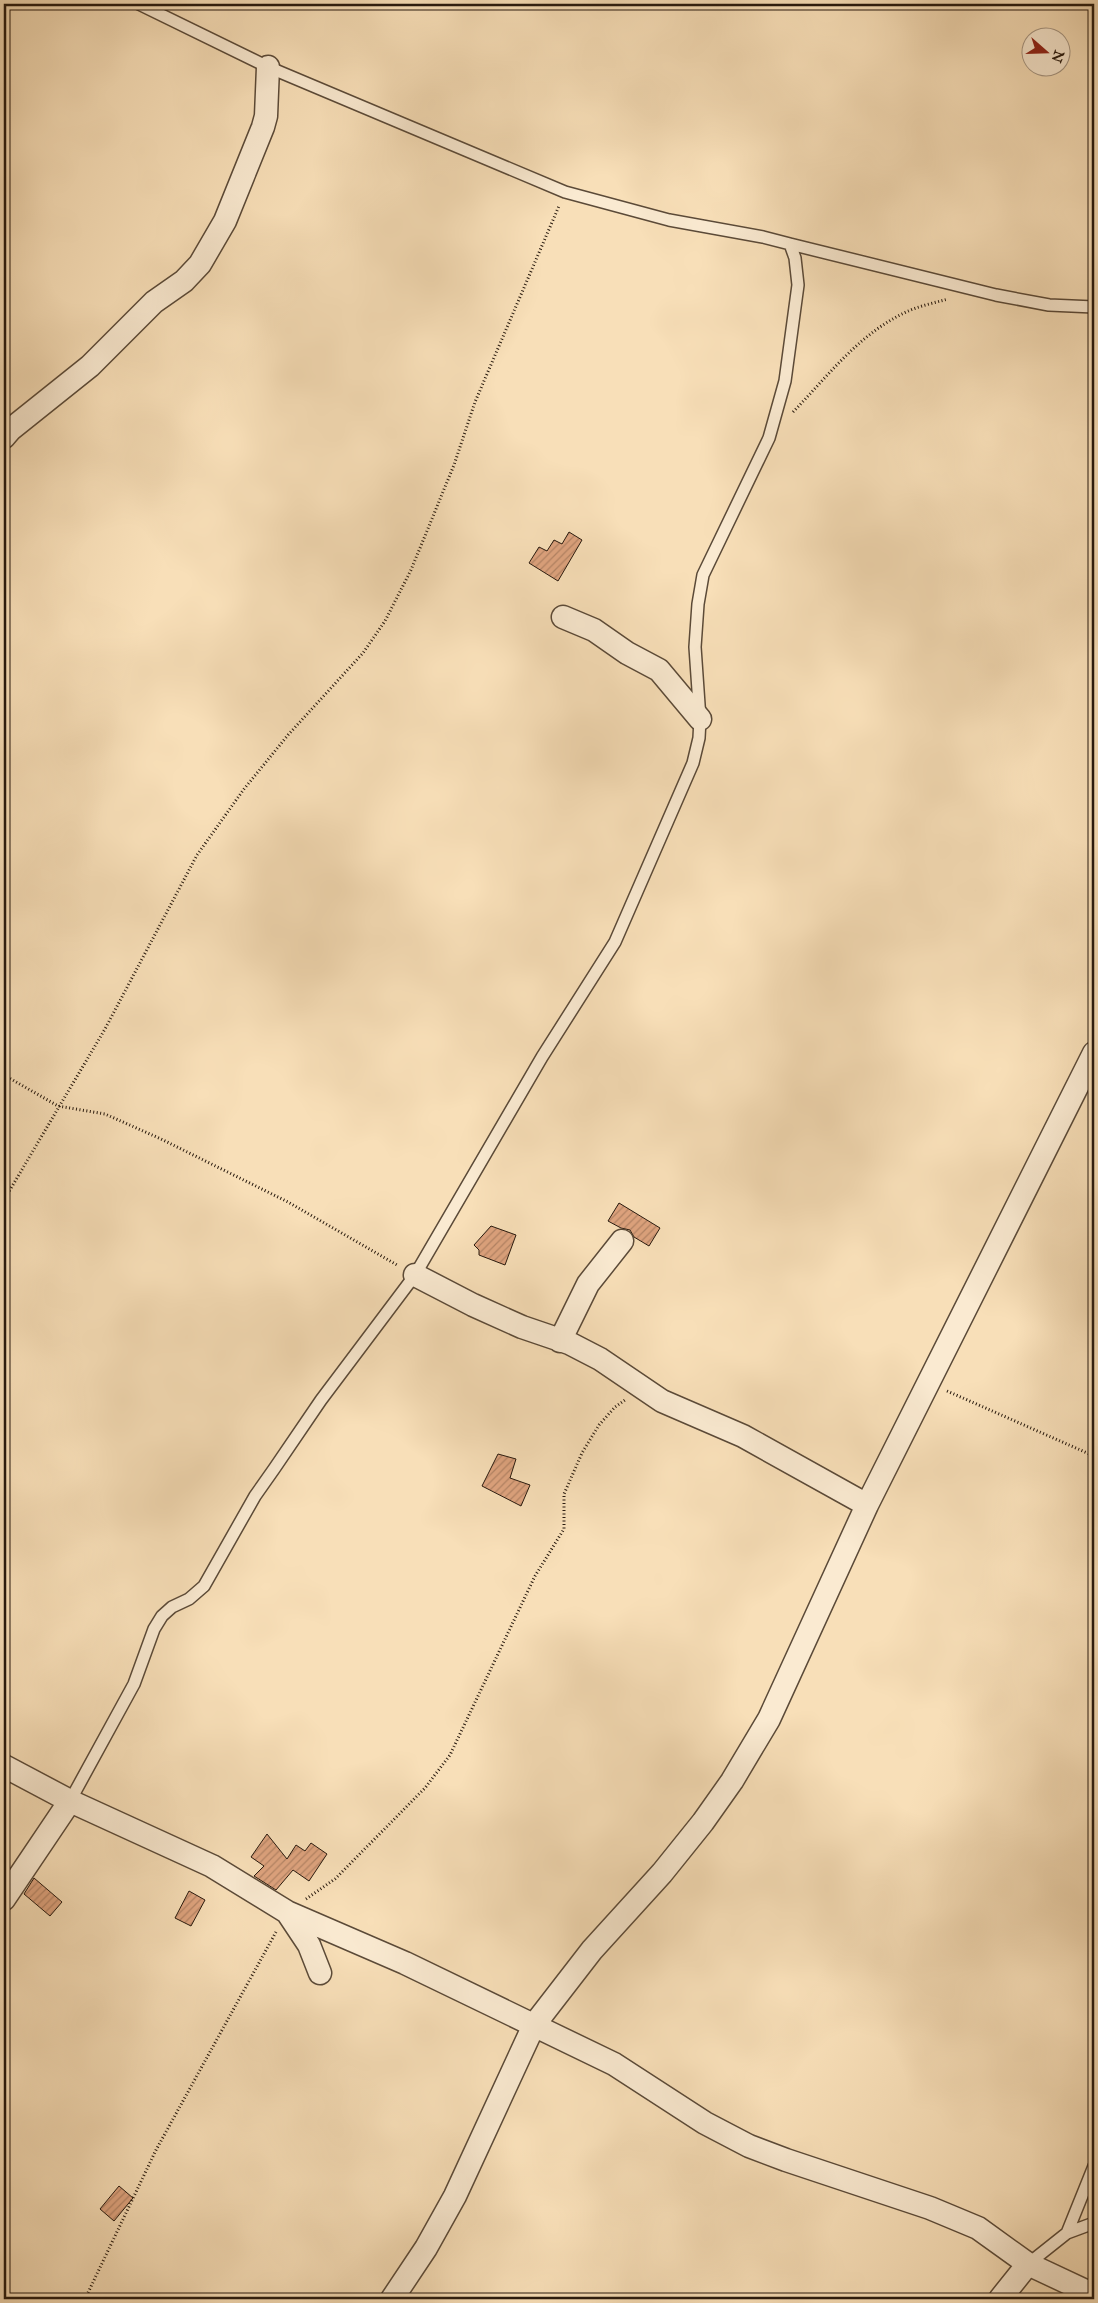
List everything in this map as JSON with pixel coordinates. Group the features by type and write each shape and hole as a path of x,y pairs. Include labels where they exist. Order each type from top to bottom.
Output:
{"street":[{"path":"4,437 10,430 90,366 154,302 184,280 200,264 225,220 263,127 266,116 268,67"},
{"path":"563,617 594,630 627,653 659,670 700,719"},
{"path":"392,2299 426,2248 455,2196 534,2025 592,1950 662,1873 704,1822 732,1781 769,1719 867,1505 1094,1053"},
{"path":"560,1341 588,1284 622,1241"},
{"path":"415,1275 513,1324 560,1341 600,1359 662,1401 743,1436 867,1505"},
{"path":"4,1766 70,1801 212,1866 287,1912 405,1963 614,2064 705,2122 749,2146 930,2208 978,2228 1028,2264 1094,2295"},
{"path":"4,1899 70,1801"},
{"path":"287,1912 309,1945 320,1973"},
{"path":"1000,2299 1028,2264"}],"lane":[{"path":"139,4 268,67 565,192 669,220 763,237 980,291 1049,305 1094,307"},
{"path":"70,1801 134,1684 154,1629 162,1616 172,1607 189,1599 204,1586 256,1496 274,1469 321,1400 415,1275 542,1057 616,942 693,763 699,738 700,719 695,646 698,604 703,574 768,438 785,381 797,295 795,258 790,244"},
{"path":"1067,2233 1094,2166"},
{"path":"1028,2264 1067,2233 1094,2223"}],"path":[{"path":"4,1200 105,1029 197,855 244,789 288,735 362,653 385,621 411,570 454,465 475,402 565,192"},
{"path":"768,438 840,360 891,320 921,307 980,291"},
{"path":"4,1075 58,1106 105,1114 130,1124 288,1202 415,1275"},
{"path":"928,1383 1094,1456"},
{"path":"85,2299 156,2150 287,1912 335,1879 425,1788 450,1755 535,1576 564,1529 564,1494 582,1453 598,1424 616,1407 642,1389"}],"building":[{"path":"569,532 582,540 558,581 529,563 539,547 547,551 554,540 562,544"},
{"path":"619,1203 660,1228 649,1246 634,1237 630,1230 621,1228 608,1221"},
{"path":"491,1226 516,1235 505,1265 479,1255 479,1250 474,1245"},
{"path":"498,1454 516,1459 510,1478 530,1485 521,1506 482,1486"},
{"path":"267,1834 287,1859 296,1845 305,1851 311,1843 327,1854 309,1881 293,1870 276,1890 254,1876 264,1866 251,1857"},
{"path":"34,1878 62,1902 50,1916 24,1894"},
{"path":"189,1891 205,1900 191,1926 175,1918"},
{"path":"119,2186 133,2198 114,2221 100,2209"}]}
